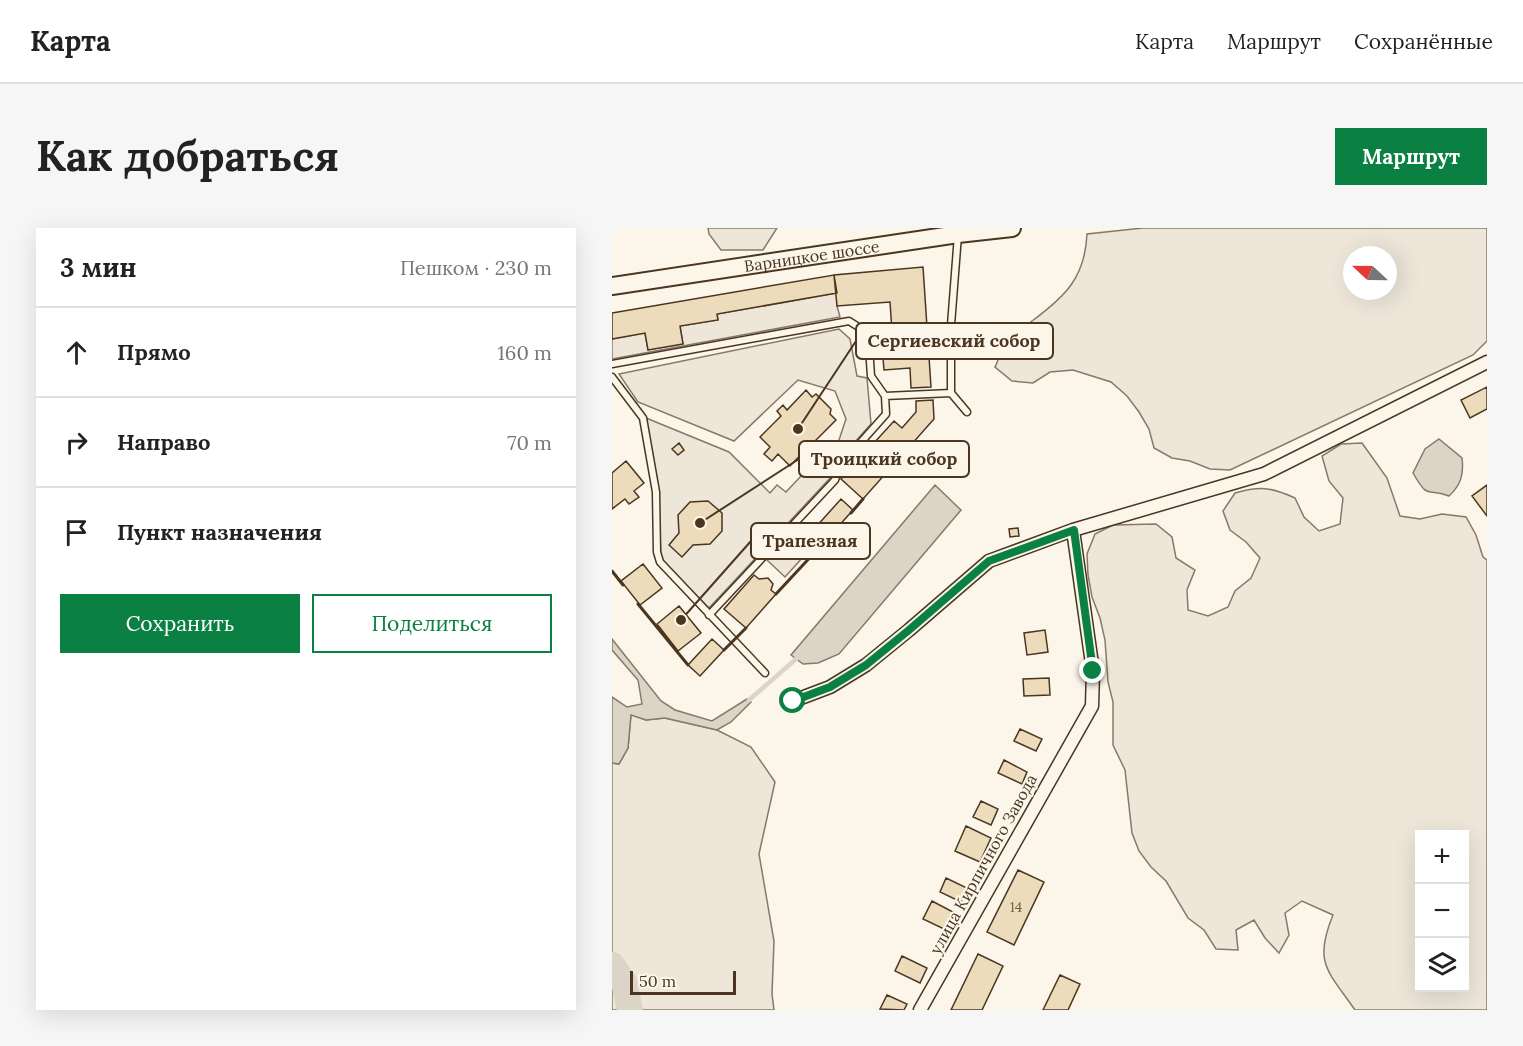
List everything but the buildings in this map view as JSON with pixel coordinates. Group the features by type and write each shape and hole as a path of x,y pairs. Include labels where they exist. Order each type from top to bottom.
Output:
{"street":[{"name":"Варницкое шоссе","path":"612,286 958,234 1012,228"},
{"path":"793,701 830,687 866,665 989,561 1074,530 1264,474 1487,362"},
{"name":"улица Кирпичного Завода","path":"920,1010 1092,706 1093,671 1074,530"}],"lane":[{"path":"958,234 951,325 951,393 967,412"},
{"path":"612,364 849,321 868,333 871,376 885,396 886,414 839,467 836,480 709,615"},
{"path":"612,377 643,418 656,492 657,552 660,562 765,673"},
{"path":"885,396 951,393"}],"shaded area":[{"path":"708,228 777,228 763,250 721,250 709,234"},
{"path":"1143,228 1487,228 1487,341 1473,355 1230,470 1210,469 1190,461 1172,458 1154,448 1149,429 1139,412 1127,396 1111,382 1073,370 1050,372 1033,383 1012,381 995,367 1002,350 1011,337 1055,303 1072,284 1078,274 1087,234"},
{"path":"837,293 840,317 612,359 612,339 645,333 648,350 683,344 680,326 718,320 717,314"},
{"path":"839,329 850,339 857,376 867,378 871,424 845,453 838,443 846,419 835,391 798,380 734,441 638,402 619,374"},
{"path":"646,418 729,452 770,493 777,485 786,492 818,458 835,458 832,476 709,608 661,560 658,484"},
{"path":"1439,439 1462,458 1461,479 1449,496 1428,492 1413,473 1425,449"},
{"path":"1362,443 1387,478 1400,516 1420,519 1442,514 1466,517 1476,535 1483,557 1487,560 1487,1010 1355,1010 1326,966 1324,945 1333,915 1302,901 1285,913 1289,935 1279,953 1265,938 1254,920 1236,930 1238,950 1216,949 1204,930 1188,918 1166,881 1139,851 1132,833 1125,770 1113,745 1113,702 1108,682 1105,640 1088,575 1087,554 1095,534 1113,525 1156,524 1172,537 1176,558 1195,570 1187,590 1188,610 1208,616 1228,607 1235,591 1251,578 1260,558 1246,542 1230,530 1223,511 1235,493 1252,489 1279,492 1295,498 1304,517 1319,531 1340,524 1343,498 1329,481 1322,456 1341,444"},
{"path":"935,485 961,510 839,654 818,663 803,664 791,655"},
{"path":"786,540 804,556 785,577 767,560"},
{"path":"612,639 661,701 675,710 712,721 747,699 751,702 731,722 717,730 665,718 646,720 631,715 628,748 619,764 612,763 612,697 627,707 642,704 638,680 612,650"},
{"path":"631,714 646,720 665,718 717,730 751,747 775,782 759,854 774,941 772,994 774,1010 612,1010 612,763 619,764 628,748"}],"waterway":[{"path":"749,700 796,659"},
{"path":"612,965 624,982 630,1010"}],"wall":[{"path":"851,513 863,499"},
{"path":"776,594 829,537"},
{"path":"612,571 623,585"},
{"path":"638,604 688,665"},
{"path":"724,650 746,628"}],"place":[{"name":"Сергиевский собор","path":"798,429"},
{"name":"Троицкий собор","path":"700,523"},
{"name":"Трапезная","path":"681,620"}],"route":[{"path":"793,701 830,687 866,665 989,561 1074,530 1093,671"}]}
